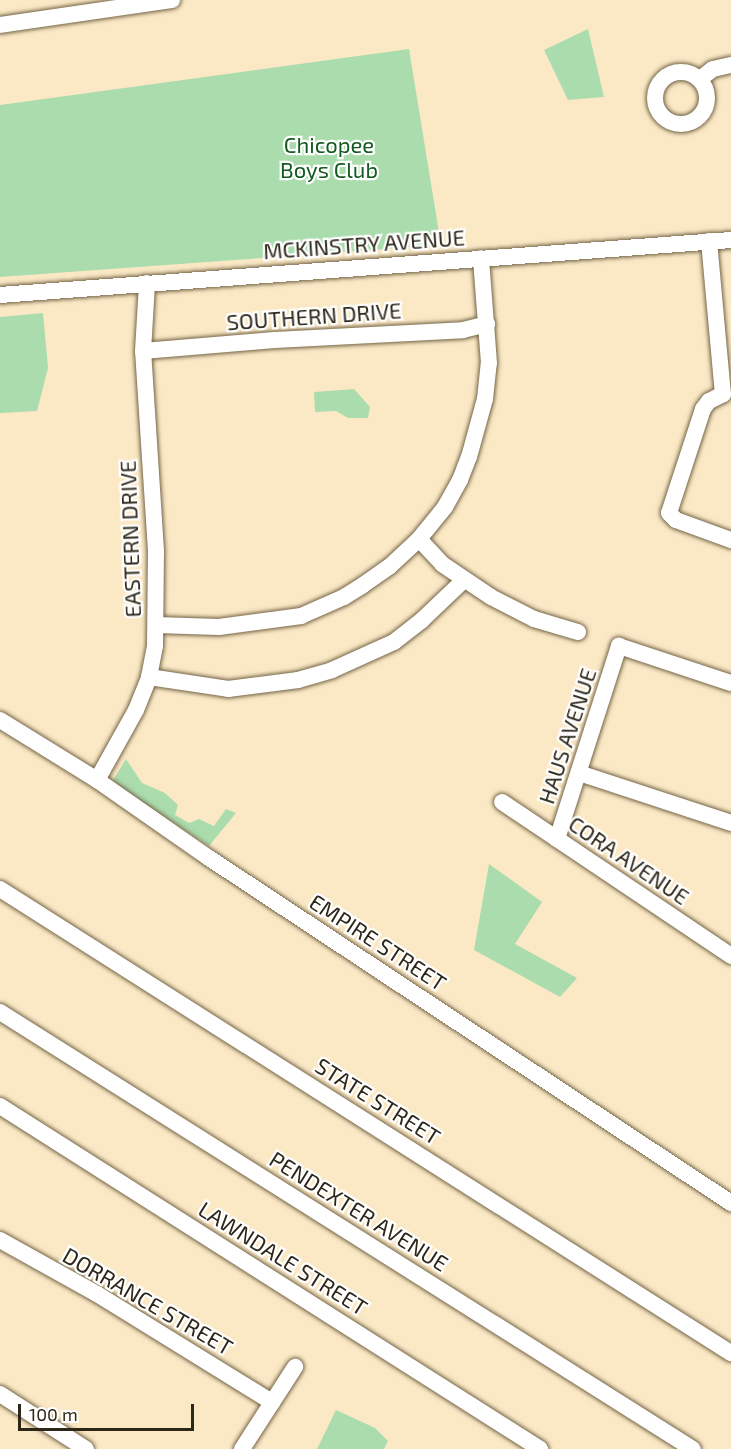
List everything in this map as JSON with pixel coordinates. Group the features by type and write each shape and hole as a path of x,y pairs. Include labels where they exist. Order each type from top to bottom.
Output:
{"street":[{"path":"0,24 172,0"},
{"path":"700,79 713,69 731,65"},
{"name":"MCKINSTRY AVENUE","path":"0,295 731,240"},
{"path":"708,241 727,395 709,401 703,409 669,513 676,520 731,540"},
{"path":"156,626 229,627 301,616 363,585 388,567 419,539 445,507 469,457 485,399 489,363 481,258"},
{"name":"EASTERN DRIVE","path":"97,780 122,738 149,677 156,626 156,532 142,351 147,284"},
{"name":"SOUTHERN DRIVE","path":"142,351 275,340 463,330 487,324"},
{"path":"419,539 442,564 491,597 534,619 578,632"},
{"path":"149,677 228,689 298,680 332,670 394,642 422,620 464,580"},
{"name":"HAUS AVENUE","path":"557,839 620,646 731,683"},
{"name":"EMPIRE STREET","path":"0,720 97,780 208,858 731,1203"},
{"path":"579,773 731,823"},
{"name":"CORA AVENUE","path":"502,802 731,956"},
{"name":"STATE STREET","path":"0,889 731,1353"},
{"name":"PENDEXTER AVENUE","path":"0,1012 693,1449"},
{"name":"LAWNDALE STREET","path":"0,1106 540,1449"},
{"name":"DORRANCE STREET","path":"0,1240 162,1333 272,1402"},
{"path":"242,1449 295,1367"},
{"path":"0,1394 86,1449"}],"green space":[{"path":"588,29 604,97 568,100 544,50"},
{"name":"Chicopee Boys Club","path":"409,49 441,245 0,277 0,105"},
{"path":"43,313 48,368 37,411 0,413 0,317"},
{"path":"354,389 370,407 368,418 348,418 336,411 315,412 314,392"},
{"path":"126,759 142,783 165,793 178,805 175,815 189,823 199,819 214,826 226,809 236,813 209,846 112,782"},
{"path":"489,864 542,902 515,944 577,978 560,997 474,950"},
{"path":"336,1410 375,1428 388,1441 384,1449 317,1449"}]}
